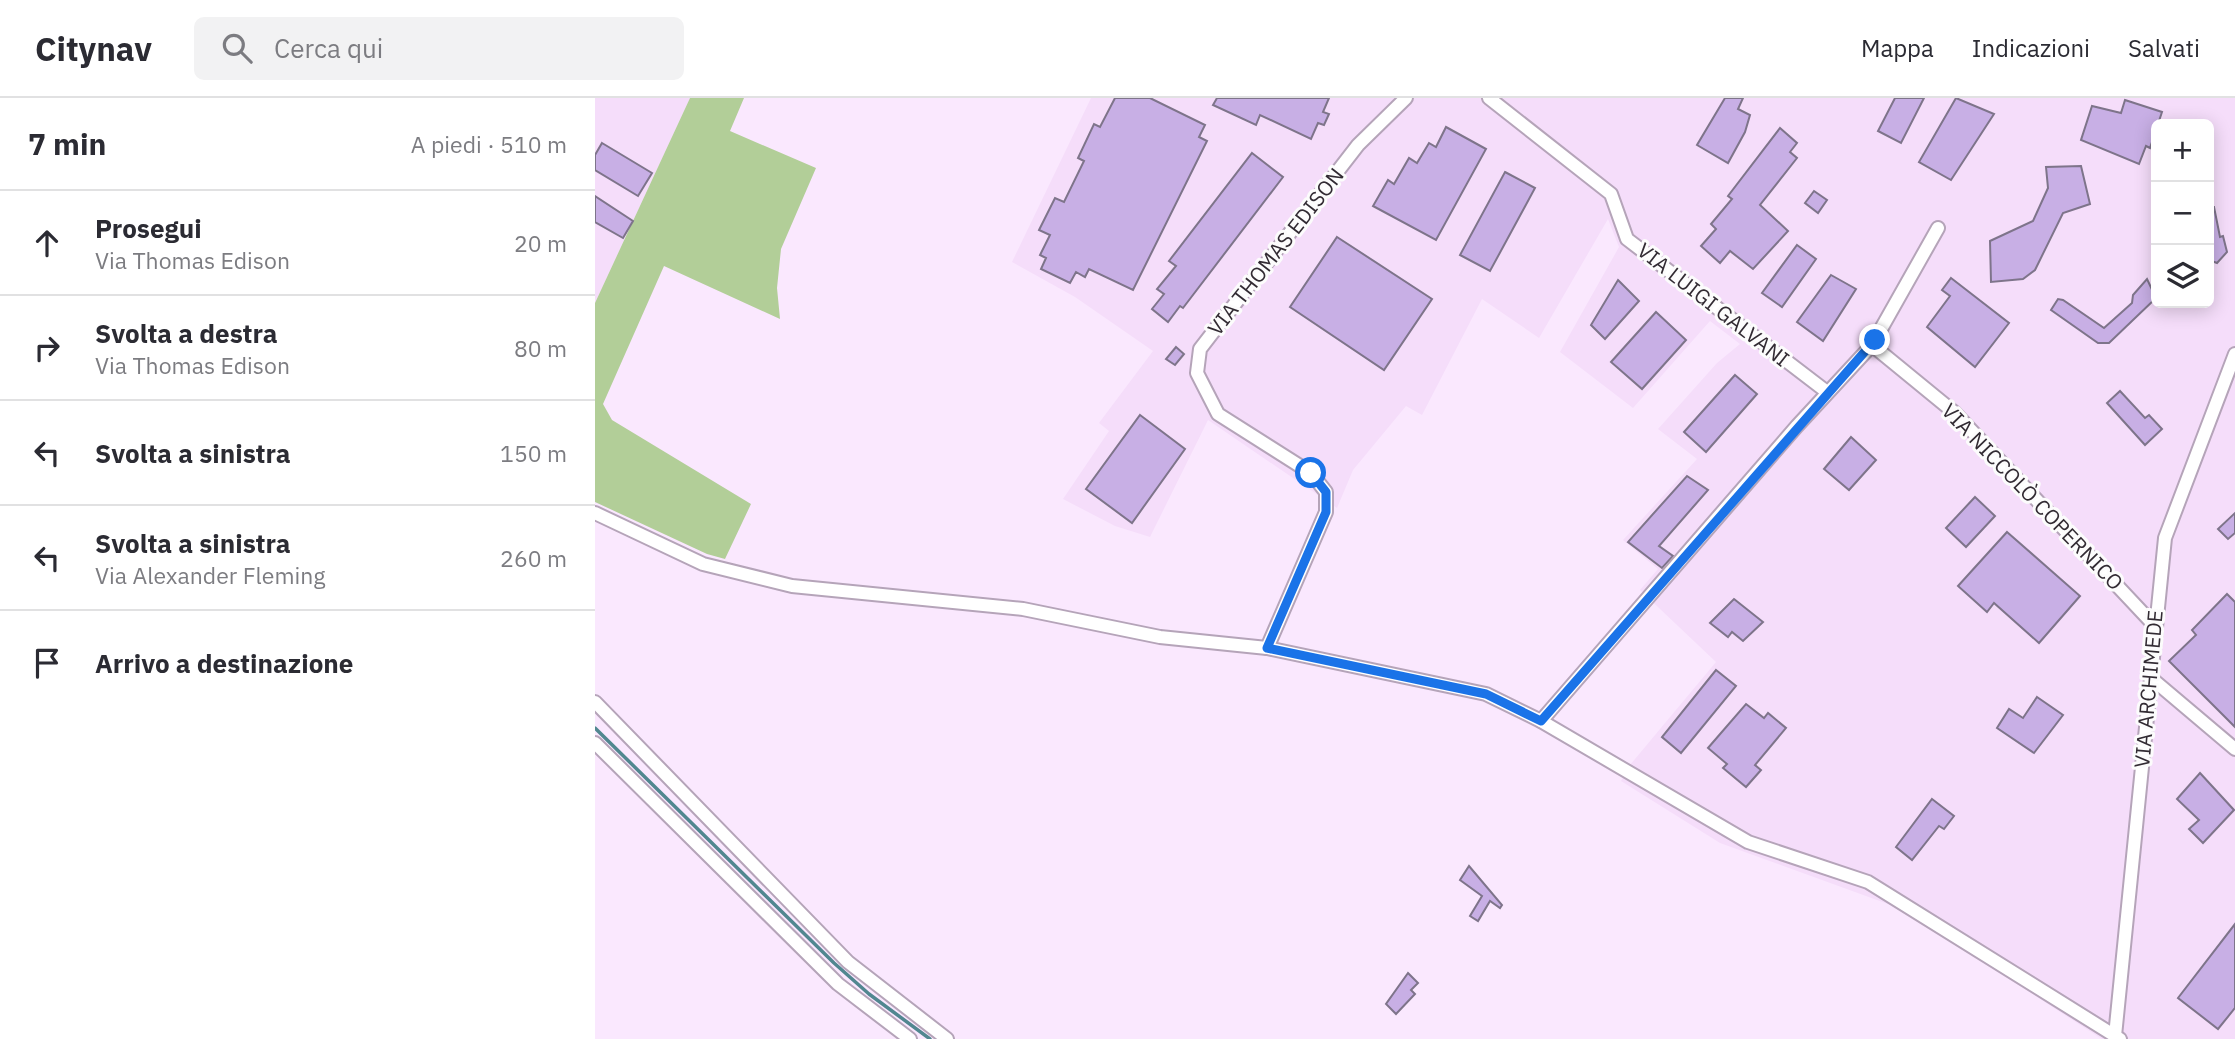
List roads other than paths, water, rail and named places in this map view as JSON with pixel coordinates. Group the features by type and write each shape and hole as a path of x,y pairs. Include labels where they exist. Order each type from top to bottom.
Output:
{"street":[{"name":"VIA THOMAS EDISON","path":"1267,648 1326,512 1326,492 1311,473 1218,414 1197,373 1200,349 1358,145 1406,98"},
{"name":"VIA LUIGI GALVANI","path":"1489,98 1611,194 1627,239 1827,393"},
{"path":"1541,721 1872,345 1938,228"},
{"name":"VIA NICCOLÒ COPERNICO","path":"1872,345 1955,412 2155,625"},
{"name":"VIA ARCHIMEDE","path":"2117,1038 2165,538 2235,355"},
{"path":"595,513 703,564 792,586 1023,609 1160,637 1267,648 1486,694 1541,721 1748,842 1868,882 2117,1038"},
{"path":"2151,678 2235,749"},
{"path":"595,702 848,962 947,1039"},
{"path":"595,743 838,984 910,1039"}],"waterway":[{"path":"595,728 834,963 869,994 930,1039"}]}
